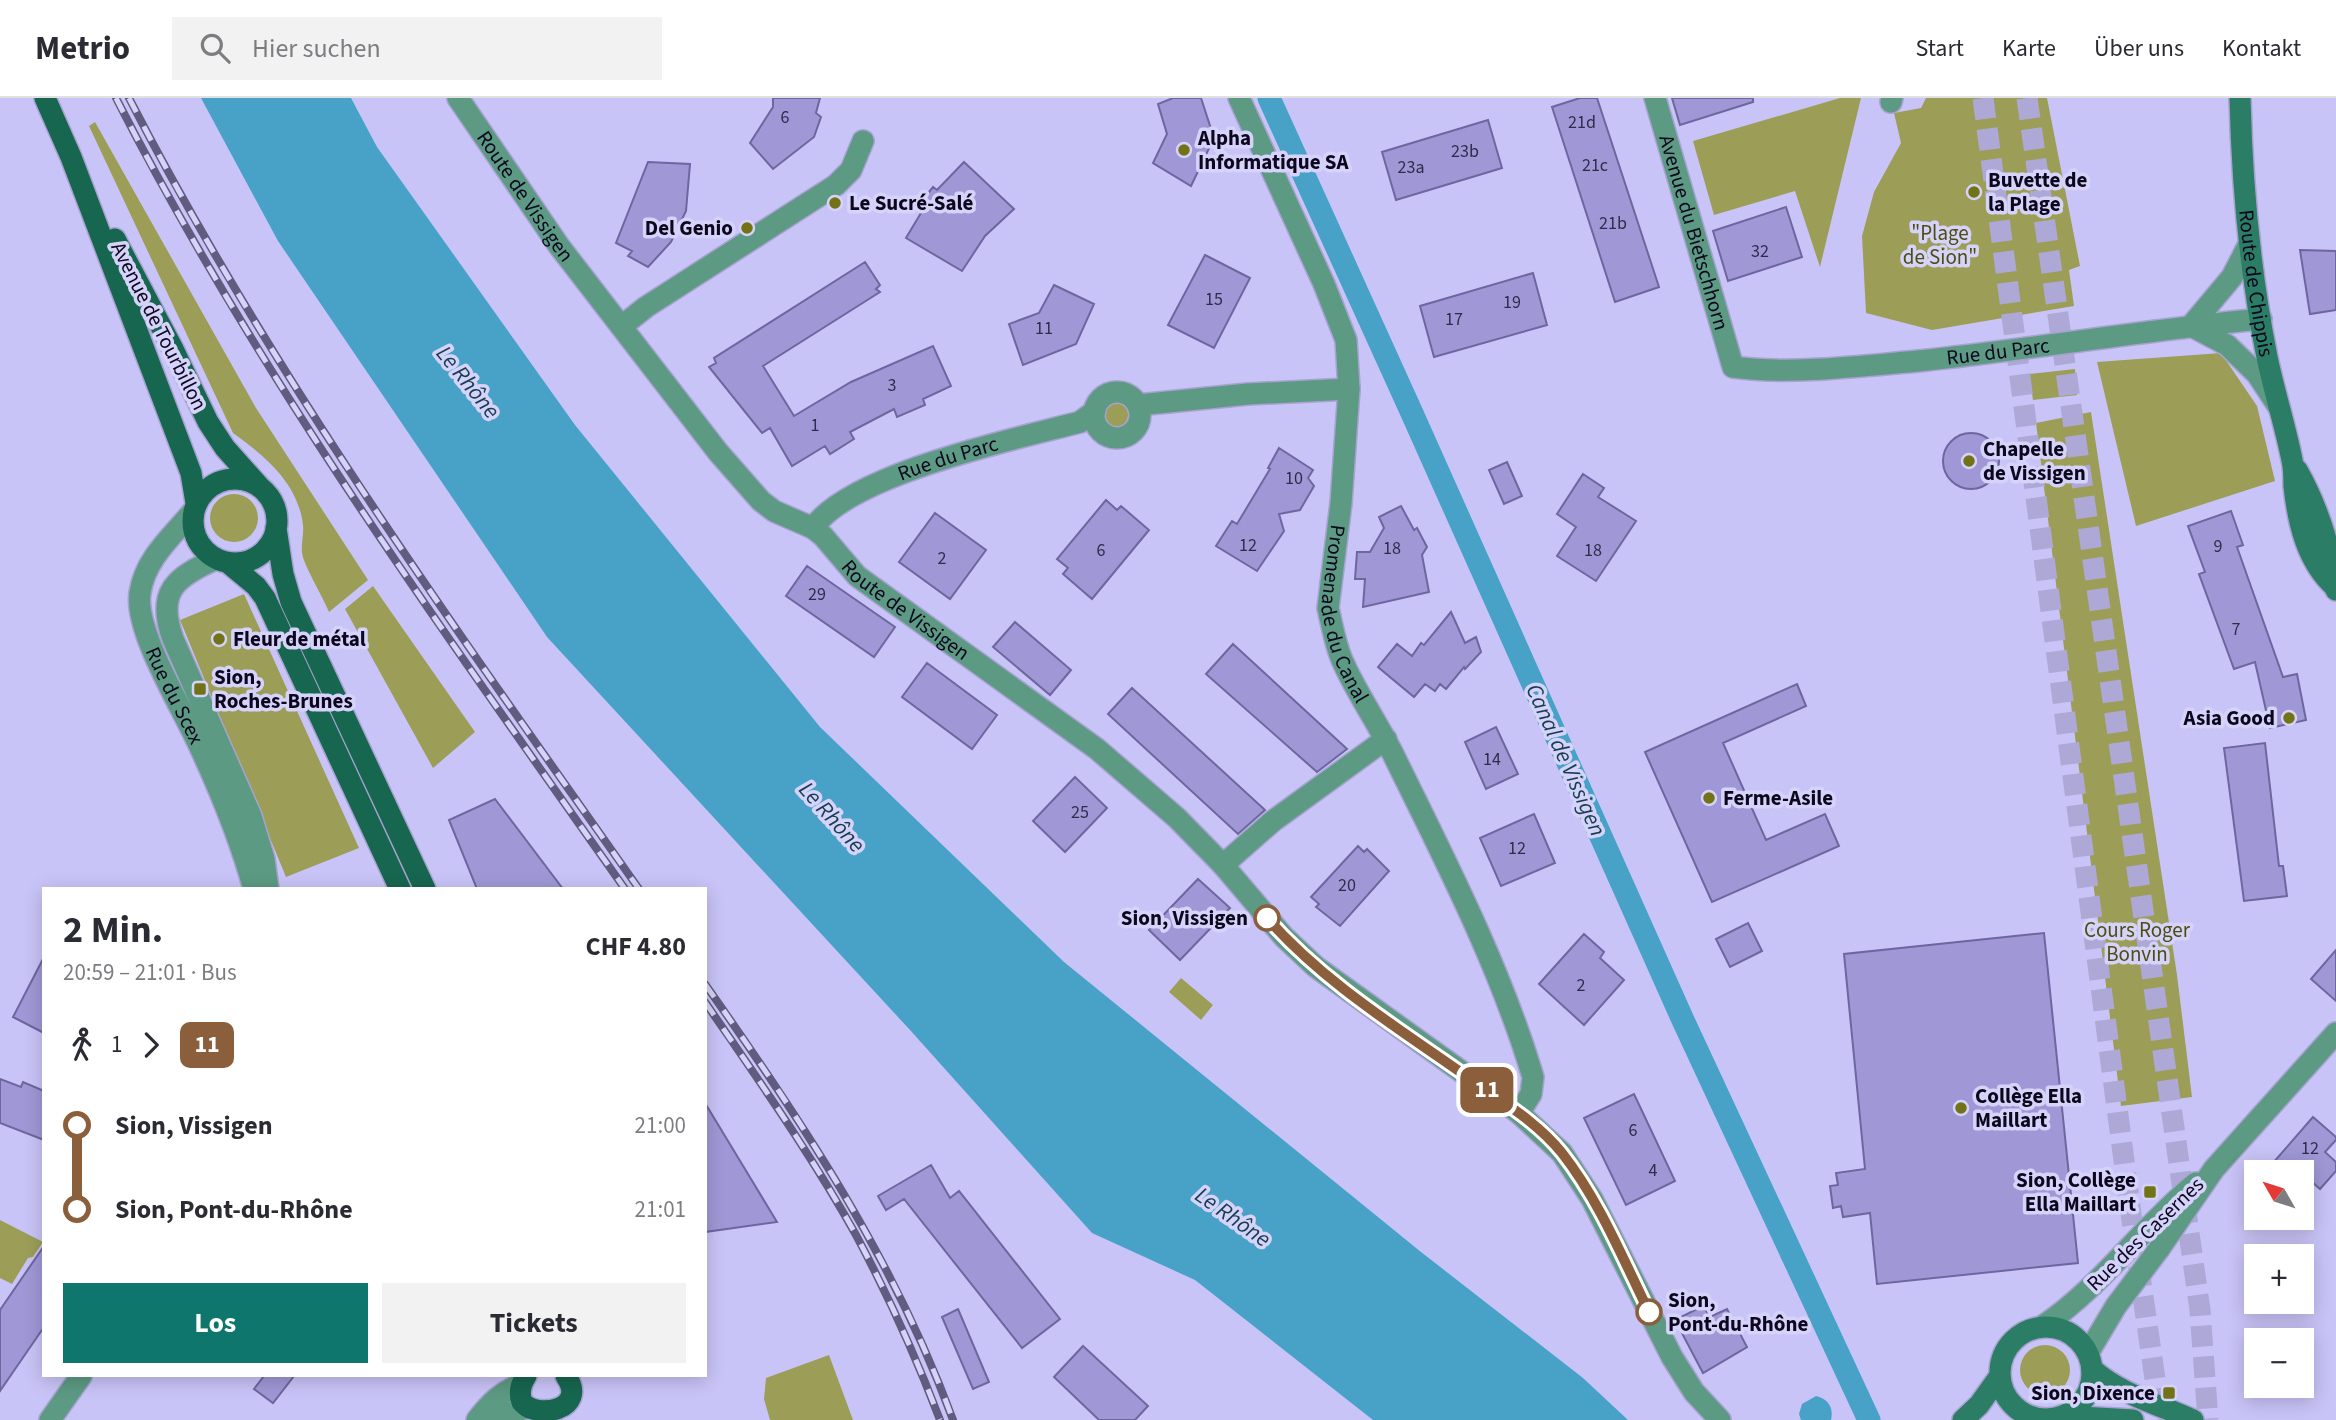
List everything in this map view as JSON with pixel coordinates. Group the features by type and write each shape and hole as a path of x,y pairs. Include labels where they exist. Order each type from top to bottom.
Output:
{"main road":[{"name":"Avenue de Tourbillon","path":"45,98 71,157 191,473 195,506"},
{"name":"Avenue de Tourbillon","path":"71,157 173,349 208,422 225,448 259,486"},
{"path":"399,887 265,598 256,586 202,548 195,536 192,523 195,506 209,487 227,479 247,480 259,486 269,496 275,508 283,574 291,602 424,887"},
{"path":"222,561 244,562 261,554 269,545 276,528"},
{"path":"524,1380 520,1397 533,1415 552,1417 562,1412 568,1413 572,1391 566,1377"}],"street":[{"name":"Route de Vissigen","path":"458,98 533,211 718,452 754,494 774,511 813,528 857,576 1097,749 1177,818 1223,865 1284,937 1316,967 1519,1113 1562,1153 1592,1199 1672,1357 1694,1392 1720,1420"},
{"name":"Promenade du Canal","path":"1239,98 1339,320 1347,349 1349,389 1341,503 1328,608 1341,658 1386,739 1492,966 1533,1077 1526,1104 1519,1113"},
{"name":"Avenue du Bietschhorn","path":"1655,98 1733,367"},
{"name":"Route de Chippis","path":"2240,98 2249,244 2261,319 2293,463 2309,491 2321,522 2333,566 2335,588"},
{"path":"622,327 646,307 836,185 851,170 863,141"},
{"path":"2249,244 2232,277 2191,326 2227,345 2257,374 2279,409"},
{"name":"Rue du Parc","path":"1733,367 1754,370 1860,367 2003,352 2261,319"},
{"name":"Rue du Parc","path":"813,528 830,509 885,481 941,460 1080,422 1094,411 1102,398 1115,392 1129,395 1138,405 1248,394 1349,389"},
{"path":"1094,411 1094,419 1102,433 1109,437 1124,438 1137,428 1140,421 1138,405"},
{"name":"Rue du Scex","path":"195,506 150,563 140,594 140,612 161,667 235,827 253,887"},
{"name":"Rue du Scex","path":"222,561 191,570 173,586 168,596 166,615 173,639 251,816 264,859 268,887"},
{"path":"1223,865 1273,821 1386,739"},
{"name":"Rue des Casernes","path":"2090,1361 2116,1306 2214,1169 2336,1033"},
{"name":"Rue des Casernes","path":"2043,1326 2084,1293 2169,1205 2214,1169"},
{"path":"2133,1420 2063,1416 2032,1419 2012,1405 2004,1394 1999,1377 2003,1353 2011,1342 2032,1328 2059,1328 2079,1340 2101,1377 2193,1420"},
{"path":"2063,1416 2085,1397 2091,1382 2090,1361"},
{"path":"50,1420 79,1377"},
{"path":"1971,1415 1999,1377"},
{"path":"477,1420 502,1393 524,1380"},
{"path":"487,1420 533,1415"}],"green space":[{"path":"1840,98 1861,98 1820,267 1795,191 1714,215 1693,141"},
{"name":"\"Plage de Sion\"","path":"1926,98 2047,98 2080,266 2069,270 2074,306 1932,330 1866,313 1862,236 1874,192 1901,143 1894,113 1921,108"},
{"path":"95,122 256,408 368,580 329,612 303,559 303,525 294,496 287,483 268,461 233,433 89,126"},
{"path":"2221,353 2257,406 2275,481 2136,526 2097,362"},
{"path":"2075,369 2077,395 2033,400 2029,374"},
{"path":"1116,403 1124,407 1128,415 1124,423 1116,427 1108,423 1104,415 1108,407"},
{"name":"Cours Roger Bonvin","path":"2091,412 2177,975 2192,1097 2121,1106 2036,423"},
{"path":"234,494 251,501 258,518 251,535 234,542 217,535 210,518 217,501"},
{"path":"373,586 475,732 433,768 345,609"},
{"path":"244,594 359,848 286,877 180,620"},
{"path":"1181,978 1213,1005 1201,1020 1169,992"},
{"path":"0,1220 42,1244 33,1257 28,1258 12,1284 0,1278"},
{"path":"2045,1345 2062,1353 2070,1370 2062,1387 2045,1395 2028,1387 2020,1370 2028,1353"},
{"path":"829,1355 853,1420 770,1420 764,1399 766,1378"}],"water":[{"name":"Le Rhône","path":"201,98 351,98 377,147 575,425 820,727 1064,962 1421,1252 1583,1378 1628,1420 1373,1420 1195,1280 1092,1233 910,1030 547,637 278,241"},
{"path":"1816,1396 1829,1404 1832,1411 1831,1420 1801,1420 1799,1414 1802,1404"}],"building":[{"path":"773,98 820,98 816,113 821,117 814,137 773,169 750,143 773,107"},
{"name":"Alpha Informatique SA","path":"1173,98 1201,98 1214,138 1191,186 1153,163 1167,134 1158,104"},
{"path":"1580,98 1597,98 1659,287 1615,302 1552,107"},
{"path":"1672,98 1753,98 1753,102 1680,125"},
{"path":"1488,120 1502,168 1396,200 1382,152"},
{"path":"648,162 690,164 686,211 671,242 648,267 628,256 632,251 616,243"},
{"path":"964,162 1014,209 985,236 962,271 906,238 927,203 924,198 933,187 937,190"},
{"path":"1786,207 1802,257 1728,281 1713,231"},
{"path":"2300,250 2336,251 2336,310 2310,314"},
{"path":"1205,255 1250,278 1214,348 1168,325"},
{"path":"865,262 880,285 876,289 880,292 763,366 794,416 851,382 933,346 951,386 923,399 925,405 897,417 894,409 850,432 854,439 830,454 825,446 792,466 770,428 762,433 709,367 716,363 714,358"},
{"path":"1533,273 1547,325 1434,357 1420,306"},
{"path":"1054,285 1094,304 1076,344 1023,365 1009,324 1039,313"},
{"path":"1966,433 1976,433 1991,441 1997,450 1997,472 1991,481 1976,489 1966,489 1948,477 1943,466 1943,456 1955,438"},
{"path":"1279,448 1313,470 1308,478 1314,486 1300,510 1279,514 1284,531 1257,571 1216,546 1232,521 1237,524 1270,469 1268,468"},
{"path":"1507,462 1522,496 1504,504 1489,470"},
{"path":"1583,474 1604,488 1598,497 1636,521 1596,581 1557,556 1576,527 1557,514"},
{"path":"1106,500 1117,510 1121,506 1149,530 1092,599 1063,574 1068,568 1057,559"},
{"path":"1401,506 1427,547 1422,555 1429,592 1363,607 1365,579 1355,579 1357,552 1370,552 1384,528 1379,517"},
{"path":"2231,511 2243,545 2237,547 2283,677 2297,674 2306,720 2270,728 2255,662 2234,669 2199,574 2205,572 2188,526"},
{"path":"935,513 986,550 950,599 899,562"},
{"path":"807,566 895,627 874,657 786,596"},
{"path":"1451,612 1465,643 1476,637 1481,652 1446,689 1440,684 1435,691 1425,684 1414,697 1378,667 1397,644 1412,656"},
{"path":"1015,622 1071,670 1050,695 993,647"},
{"path":"1233,644 1347,749 1317,772 1206,674"},
{"path":"927,663 997,715 972,749 902,697"},
{"path":"1797,684 1806,706 1723,743 1766,840 1825,814 1839,846 1712,902 1645,752"},
{"path":"1132,688 1265,810 1238,834 1108,714"},
{"path":"1496,727 1518,774 1486,789 1465,742"},
{"path":"2265,743 2279,866 2283,866 2287,896 2244,901 2224,748"},
{"path":"1075,777 1107,808 1065,852 1033,821"},
{"path":"495,799 561,887 476,887 449,820"},
{"path":"1534,814 1555,863 1501,886 1480,838"},
{"path":"1358,846 1364,852 1367,849 1389,871 1340,926 1316,907 1319,904 1311,897"},
{"path":"1198,879 1230,908 1180,960 1149,930"},
{"path":"1748,923 1762,951 1730,967 1716,939"},
{"name":"Collège Ella Maillart","path":"2044,933 2078,1263 1877,1284 1870,1213 1843,1217 1841,1206 1833,1208 1830,1186 1838,1185 1836,1173 1865,1169 1844,954"},
{"path":"1584,934 1604,952 1600,958 1624,980 1584,1025 1539,984"},
{"path":"2336,950 2336,1001 2311,979"},
{"path":"42,961 42,1032 13,1017"},
{"path":"0,1079 21,1087 23,1082 42,1090 42,1139 0,1123"},
{"path":"1634,1094 1675,1181 1626,1205 1584,1118"},
{"path":"707,1106 777,1222 707,1232"},
{"path":"2313,1117 2336,1137 2325,1152 2336,1162 2336,1171 2320,1189 2314,1184 2314,1160 2275,1160"},
{"path":"931,1165 950,1198 959,1191 1060,1319 1022,1348 904,1199 886,1210 878,1196"},
{"path":"42,1249 42,1330 0,1391 0,1310"},
{"path":"1703,1306 1710,1317 1727,1309 1747,1347 1703,1373 1675,1320"},
{"path":"958,1309 989,1382 973,1389 942,1317"},
{"path":"1083,1346 1148,1406 1135,1420 1099,1420 1054,1377"},
{"path":"263,1377 293,1377 273,1403 254,1389"}],"waterway":[{"name":"Canal de Vissigen","path":"1269,98 1682,1018 1869,1420"}],"tunnel":[{"path":"1983,98 2132,1221 2161,1420"},
{"path":"2027,98 2200,1310 2208,1420"}],"railway":[{"path":"116,98 230,304 292,404 422,600 624,887"},
{"path":"129,98 185,202 306,404 436,600 638,887"},
{"path":"707,987 777,1088 844,1194 903,1304 953,1420"},
{"path":"707,1005 802,1146 856,1235 901,1326 940,1420"}],"bus line":[{"name":"11","path":"1267,918 1300,954 1334,982 1519,1113 1562,1153 1592,1199 1649,1312"}],"place":[{"name":"Alpha Informatique SA","path":"1184,150"},
{"name":"Buvette de la Plage","path":"1974,192"},
{"name":"Le Sucré-Salé","path":"835,203"},
{"name":"Del Genio","path":"747,228"},
{"name":"Chapelle de Vissigen","path":"1969,461"},
{"name":"Fleur de métal","path":"219,639"},
{"name":"Sion, Roches-Brunes","path":"200,689"},
{"name":"Asia Good","path":"2289,718"},
{"name":"Ferme-Asile","path":"1709,798"},
{"name":"Sion, Vissigen","path":"1267,918"},
{"name":"Collège Ella Maillart","path":"1961,1108"},
{"name":"Sion, Collège Ella Maillart","path":"2150,1192"},
{"name":"Sion, Pont-du-Rhône","path":"1649,1312"},
{"name":"Sion, Dixence","path":"2169,1393"}]}
